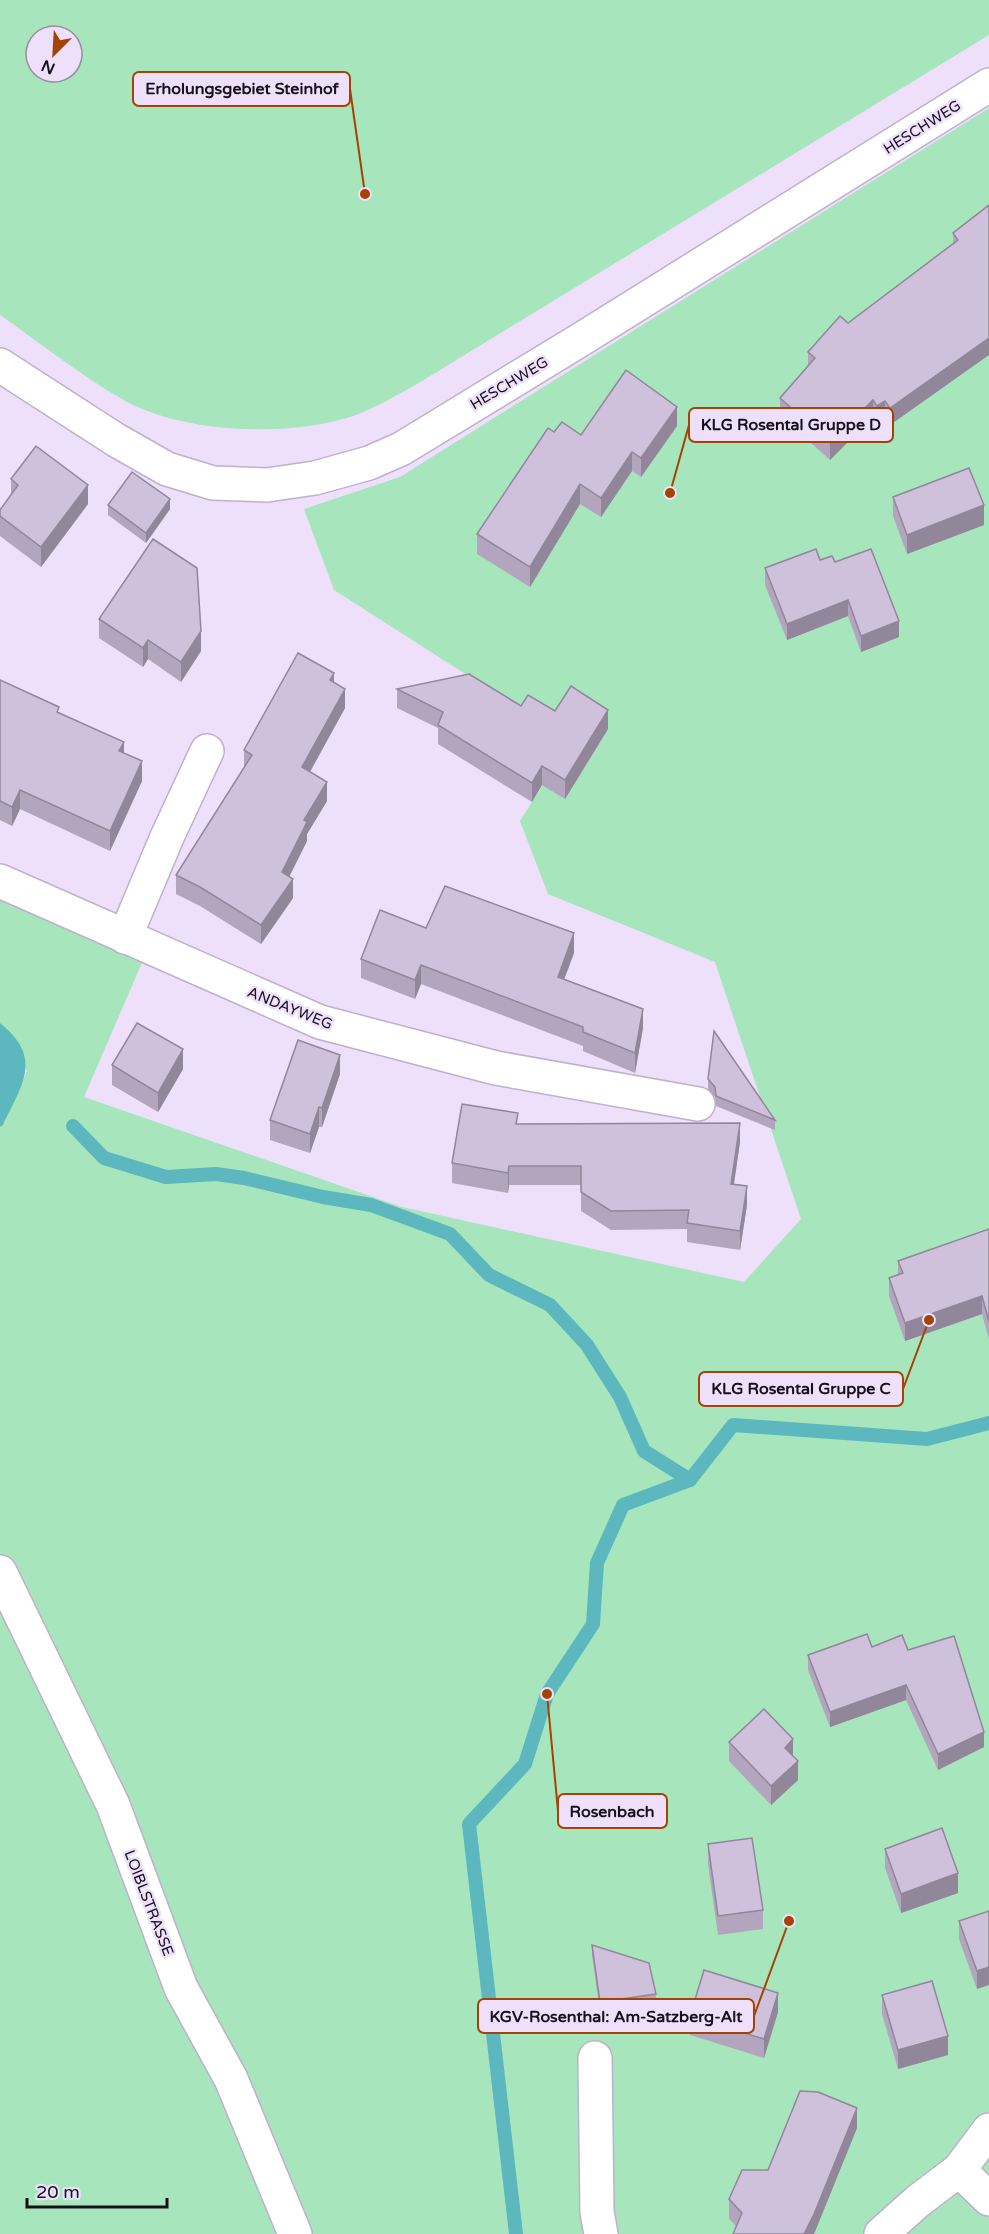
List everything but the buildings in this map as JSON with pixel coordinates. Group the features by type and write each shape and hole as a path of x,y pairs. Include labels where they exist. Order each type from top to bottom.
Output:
{"street":[{"name":"HESCHWEG","path":"0,365 116,440 167,469 213,483 267,485 315,478 369,463 401,449 989,85"},
{"path":"125,937 167,837 207,751"},
{"name":"ANDAYWEG","path":"0,881 320,1022 496,1068 698,1104"},
{"name":"LOIBLSTRASSE","path":"0,1572 113,1805 181,1988 235,2088 295,2234"},
{"path":"595,2058 597,2212 602,2234"},
{"path":"881,2234 918,2201 959,2170 989,2130"},
{"path":"959,2170 989,2199"}],"shaded area":[{"path":"0,0 989,0 989,35 417,384 356,415 300,427 236,429 204,425 173,419 145,410 120,398 0,315"},
{"path":"989,108 989,2234 0,2234 0,1127 3,1125 27,1071 10,1032 0,1023 0,898 144,958 84,1097 402,1207 744,1282 801,1219 715,962 548,894 520,821 556,764 528,714 334,590 304,509 400,477"},
{"path":"0,1023 21,1048 25,1060 25,1071 17,1096 0,1127"}],"waterway":[{"path":"73,1126 104,1158 166,1177 216,1174 244,1178 323,1197 371,1205 450,1234 489,1275 550,1305 587,1345 620,1397 644,1451 690,1480"},
{"path":"516,2234 469,1824 525,1764 547,1694 593,1624 597,1563 623,1505 690,1480 733,1425 927,1439 989,1423"}],"place":[{"name":"Erholungsgebiet Steinhof","path":"365,194"},
{"name":"KLG Rosental Gruppe D","path":"670,493"},
{"name":"KLG Rosental Gruppe C","path":"929,1320"},
{"name":"Rosenbach","path":"547,1694"},
{"name":"KGV-Rosenthal: Am-Satzberg-Alt","path":"789,1921"}]}
